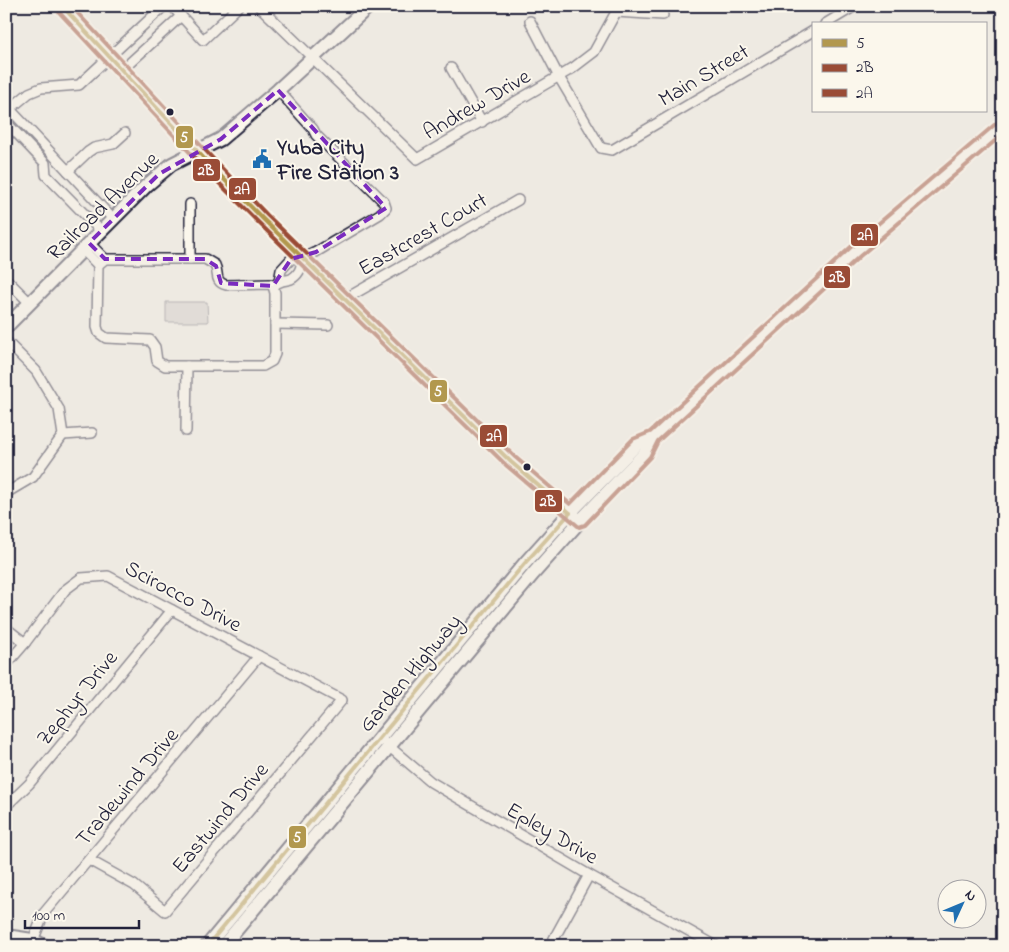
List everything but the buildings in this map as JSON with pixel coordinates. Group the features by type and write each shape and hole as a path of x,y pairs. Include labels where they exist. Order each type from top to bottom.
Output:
{"main road":[{"path":"62,6 256,212 504,455 575,517"},
{"name":"Railroad Avenue","path":"6,327 159,174 181,158 221,139 278,90 369,6"},
{"name":"Garden Highway","path":"207,946 384,742 637,444 654,437 856,251 1003,126"},
{"name":"Garden Highway","path":"223,946 384,742"},
{"path":"6,936 45,946"}],"street":[{"path":"113,219 8,107 29,93 41,88 79,85 164,6"},
{"path":"172,6 203,40 239,6"},
{"name":"Andrew Drive","path":"259,6 417,159 559,77 594,52 615,9"},
{"path":"828,22 855,6"},
{"path":"615,9 663,15"},
{"path":"122,70 181,16"},
{"path":"530,21 559,77"},
{"name":"Main Street","path":"559,77 601,148 612,150 812,32"},
{"path":"451,68 482,122"},
{"path":"86,246 101,262 97,327 99,333 106,338 150,340 155,347 157,361 165,366 263,366 272,361 275,354 275,293 281,270 291,259 304,258 317,252 380,214 386,208 384,202 316,135 313,129 278,90"},
{"path":"6,122 45,163 46,175 102,230"},
{"path":"68,171 88,152 94,148 113,144 125,133"},
{"name":"Eastcrest Court","path":"345,299 518,200"},
{"path":"190,204 190,259"},
{"path":"101,262 205,259 216,268 216,275 221,284 226,285 276,284 291,278 301,269 304,258"},
{"path":"6,278 30,303"},
{"path":"275,324 328,325"},
{"path":"6,341 36,371 59,409 63,435 33,477 6,493"},
{"path":"186,431 187,366"},
{"path":"63,435 92,433"},
{"name":"Scirocco Drive","path":"6,665 65,590 81,578 108,576 342,700"},
{"name":"Zephyr Drive","path":"6,806 29,784 172,610"},
{"path":"6,628 25,643"},
{"name":"Tradewind Drive","path":"32,943 44,913 259,656"},
{"name":"Eastwind Drive","path":"88,860 134,885 165,910 342,700"},
{"name":"Epley Drive","path":"384,742 431,782 589,875 716,946"},
{"path":"550,946 589,875"}],"highlighted area":[{"path":"278,90 386,208 316,252 291,259 273,286 221,283 216,266 205,259 105,259 89,243 159,174 221,139"}],"shaded area":[{"path":"166,302 207,302 208,322 166,322"}],"transit line":[{"name":"5","path":"62,6 263,219 511,462 570,513"},
{"name":"2A","path":"71,6 267,215 515,457 570,504 633,439 650,432 852,246 999,121"},
{"name":"2B","path":"57,10 208,172 259,223 507,466 579,527 585,525 650,457 658,441 860,256 1003,134"},
{"name":"5","path":"207,946 525,563 570,513"}],"place":[{"name":"Yuba City Fire Station 3","path":"262,159"}]}
